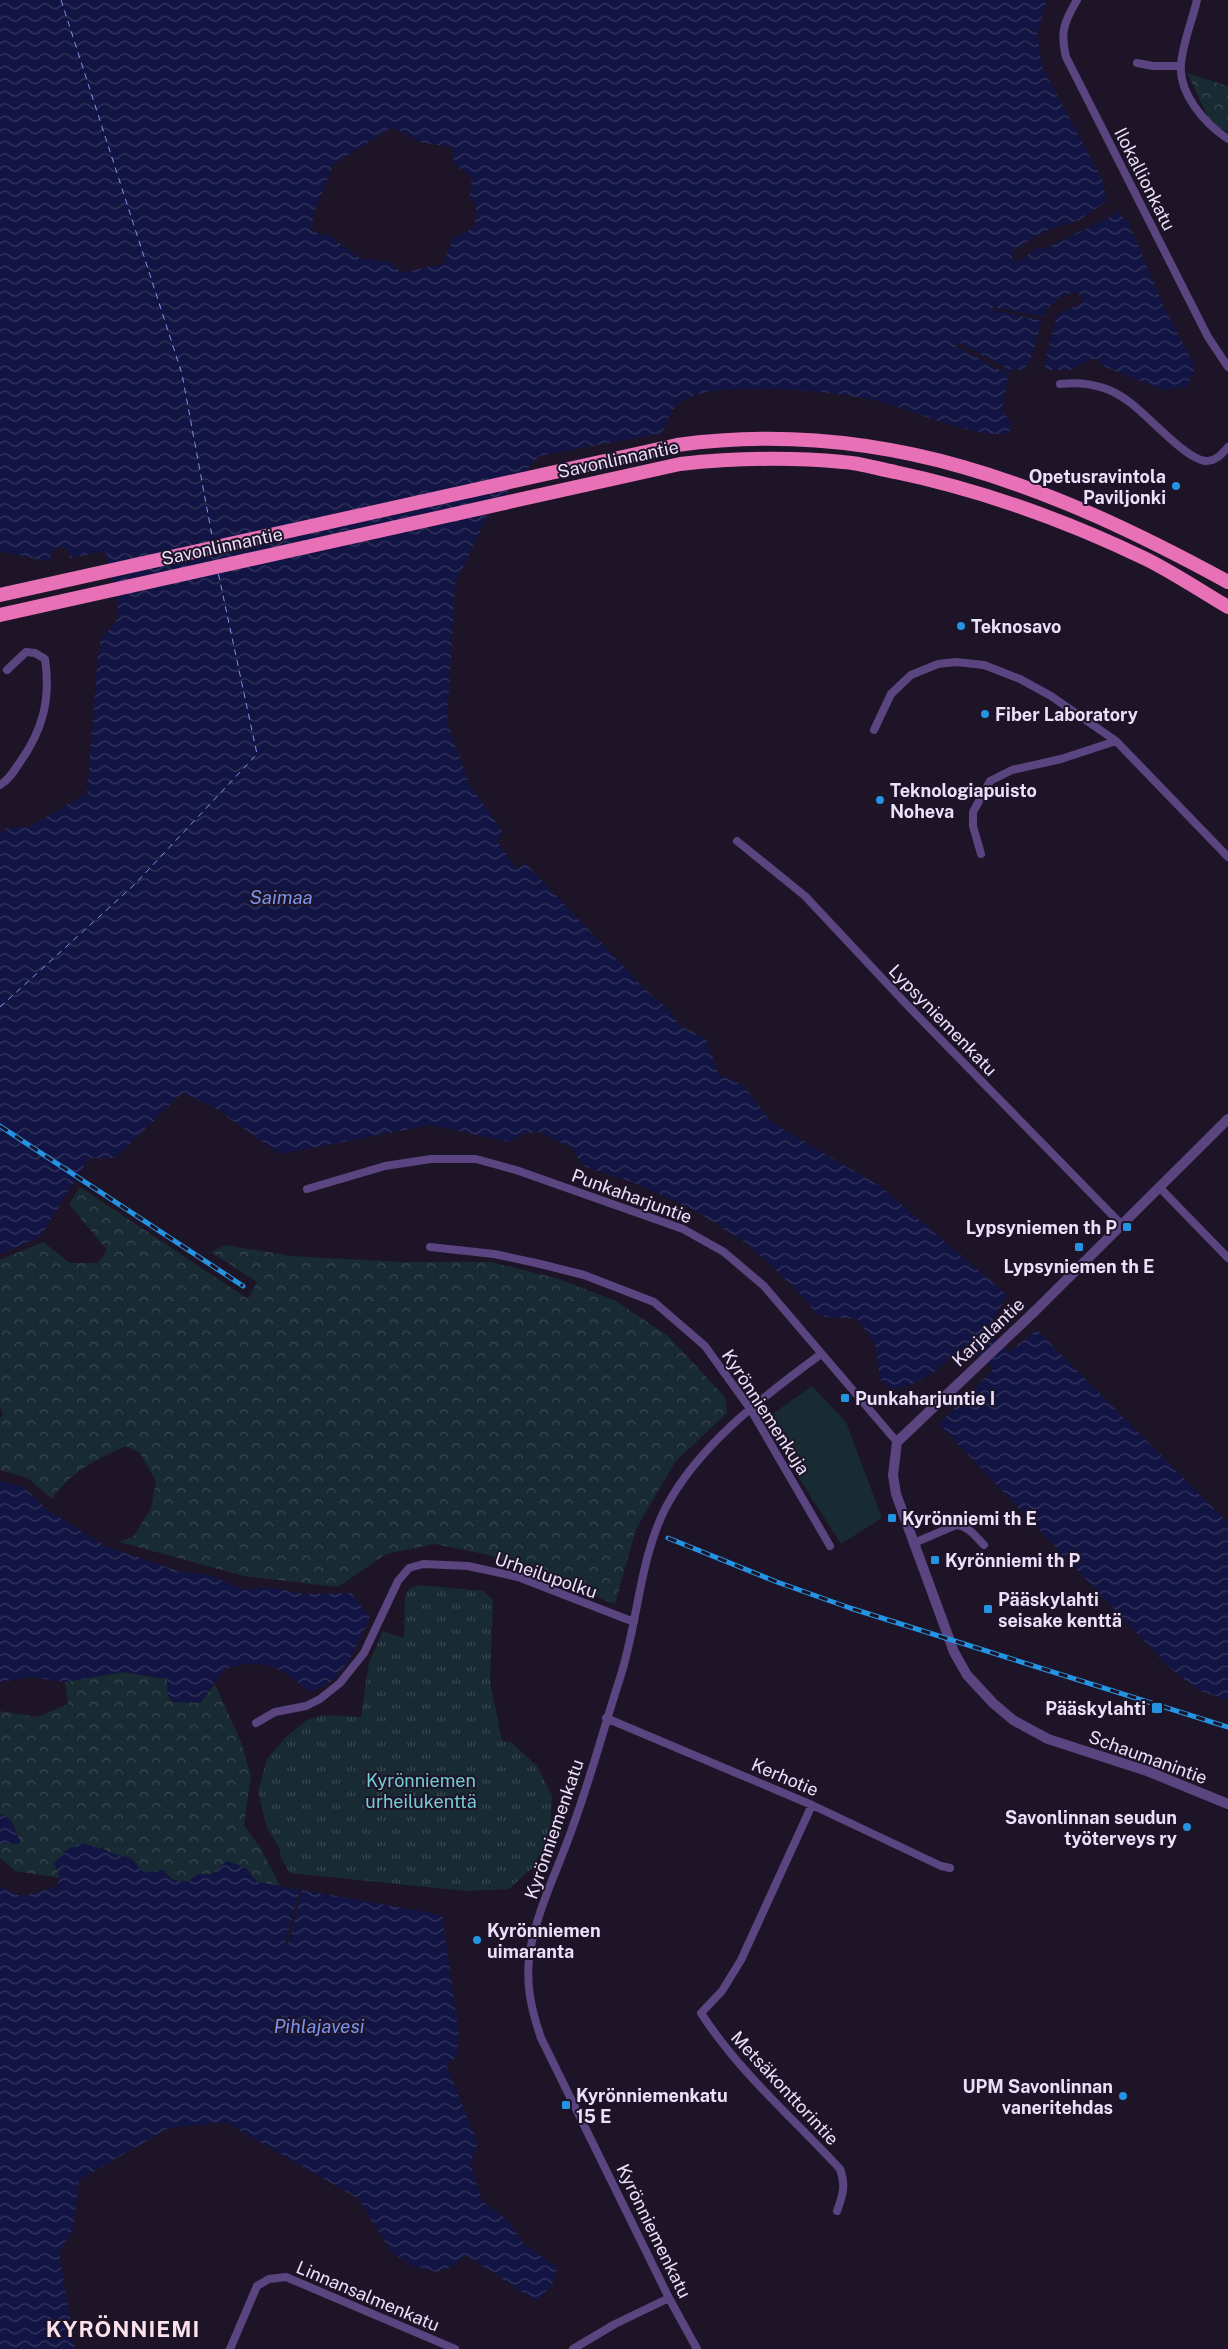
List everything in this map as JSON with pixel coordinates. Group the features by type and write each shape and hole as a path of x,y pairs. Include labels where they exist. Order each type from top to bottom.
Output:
{"highway":[{"name":"Savonlinnantie","path":"5,594 677,445 721,439 789,437 847,442 925,456 980,470 1072,504 1151,540 1228,582"},
{"name":"Savonlinnantie","path":"0,615 680,464 725,459 786,458 845,462 970,490 1071,527 1147,560 1228,607"}],"street":[{"name":"Ilokallionkatu","path":"1077,0 1066,19 1062,39 1066,57 1208,337 1228,367"},
{"path":"1198,0 1181,66 1187,90 1199,114 1211,128 1228,139"},
{"path":"1137,63 1153,66 1181,66"},
{"path":"1060,384 1088,382 1114,392 1128,401 1168,437 1201,460 1214,460 1228,447"},
{"path":"0,785 6,782 41,727 46,704 47,670 45,659 35,653 26,652 7,670"},
{"path":"874,730 891,694 901,682 925,668 956,662 984,665 1020,678 1051,696 1116,740 1228,857"},
{"path":"981,854 973,826 973,812 990,781 1012,770 1061,759 1116,740"},
{"name":"Lypsyniemenkatu","path":"737,841 805,896 909,1007 1122,1225"},
{"name":"Karjalantie","path":"897,1442 1160,1188 1228,1119"},
{"name":"Punkaharjuntie","path":"307,1189 385,1166 431,1159 476,1159 516,1170 683,1228 724,1252 764,1286 897,1442"},
{"path":"1160,1188 1228,1258"},
{"name":"Kyrönniemenkuja","path":"430,1247 494,1254 536,1263 584,1275 654,1302 706,1346 751,1410 830,1546"},
{"name":"Kyrönniemenkatu","path":"697,2349 669,2298 541,2038 528,1992 528,1968 535,1929 583,1799 620,1676 649,1554 665,1510 690,1471 714,1444 751,1410 821,1354"},
{"name":"Schaumanintie","path":"897,1442 893,1475 896,1494 954,1652 967,1675 1013,1720 1048,1739 1147,1771 1228,1804"},
{"path":"914,1543 956,1525 962,1525 972,1532 984,1545"},
{"name":"Urheilupolku","path":"256,1723 275,1712 306,1706 320,1699 340,1683 364,1654 398,1581 409,1568 423,1564 468,1566 518,1577 634,1622"},
{"name":"Kerhotie","path":"606,1718 812,1805 941,1866 950,1868"},
{"name":"Metsäkonttorintie","path":"812,1805 741,1960 722,1991 701,2014 720,2043 840,2168 845,2182 837,2211"},
{"name":"Linnansalmenkatu","path":"230,2349 257,2286 268,2280 286,2277 455,2349"},
{"path":"573,2349 615,2324 669,2298"}],"green space":[{"path":"1187,73 1228,86 1228,132 1211,123"},
{"path":"80,1187 248,1299 257,1282 211,1252 225,1245 291,1256 402,1262 491,1262 559,1279 616,1301 668,1336 725,1397 727,1413 675,1462 636,1529 615,1604 489,1555 435,1544 386,1554 338,1587 244,1576 119,1542 134,1536 151,1508 156,1481 140,1453 126,1446 105,1456 85,1467 67,1481 52,1499 28,1478 0,1470 0,1418 3,1414 0,1407 0,1260 43,1242 70,1263 98,1263 107,1250 69,1204"},
{"path":"812,1386 846,1422 882,1518 841,1544 763,1421"},
{"name":"Kyrönniemen urheilukenttä","path":"419,1585 483,1591 493,1600 490,1681 502,1741 511,1742 537,1766 552,1796 550,1836 533,1867 509,1889 466,1891 290,1873 281,1858 279,1847 267,1828 258,1792 267,1759 286,1737 307,1720 324,1715 361,1717 369,1663 383,1631 404,1638 405,1597 409,1589"},
{"path":"123,1672 167,1679 168,1696 200,1703 215,1684 241,1742 251,1776 244,1825 261,1849 280,1886 257,1882 246,1868 211,1875 198,1874 188,1882 173,1880 163,1870 144,1873 131,1858 112,1854 103,1848 54,1863 60,1878 15,1871 0,1858 0,1843 21,1844 11,1819 0,1814 0,1711 37,1717 68,1704 65,1682"}],"water":[{"name":"Saimaa","path":"0,0 1047,0 1037,34 1043,69 1102,179 1107,201 1079,220 1050,229 1013,250 1012,258 1014,261 1022,260 1034,250 1116,210 1128,222 1165,309 1195,367 1187,387 1163,390 1101,365 1098,359 1092,359 1070,370 1048,370 1043,364 1055,314 1083,299 1078,293 1074,293 1063,296 1047,310 1031,358 1026,367 1022,370 1010,369 1002,410 1011,423 1010,431 1000,434 967,429 860,397 776,389 718,390 695,395 679,403 671,413 662,433 539,456 488,515 455,584 447,723 469,783 503,832 497,841 517,869 525,863 649,993 671,1011 679,1025 706,1039 719,1075 743,1085 771,1122 881,1187 1007,1295 987,1331 1009,1352 1037,1330 1228,1523 1228,1700 1198,1690 1170,1668 939,1424 993,1369 969,1343 925,1378 915,1383 892,1389 880,1379 875,1344 857,1319 826,1317 815,1313 808,1302 768,1262 744,1242 696,1211 635,1183 583,1166 572,1148 539,1132 525,1133 509,1142 431,1125 280,1154 212,1106 182,1093 115,1158 89,1158 40,1237 0,1254 0,834 7,828 29,827 87,793 98,654 102,648 99,642 116,621 118,606 115,586 105,551 70,558 68,550 62,547 55,548 51,553 50,562 0,551","holes":["393,127 419,142 451,147 455,165 472,177 470,198 476,204 475,227 453,238 443,264 402,273 390,262 360,258 327,234 320,235 311,228 315,209 334,164"]},
{"path":"0,1481 24,1487 45,1508 105,1546 178,1571 210,1575 244,1590 269,1587 304,1594 351,1593 370,1617 348,1662 340,1672 322,1687 310,1692 280,1670 262,1664 239,1665 224,1669 200,1703 173,1702 168,1696 167,1679 123,1672 65,1682 29,1677 0,1682"},
{"path":"0,1814 10,1819 21,1844 0,1843"},
{"name":"Pihlajavesi","path":"81,1843 131,1858 144,1873 163,1870 173,1880 188,1882 198,1874 211,1874 227,1861 246,1868 257,1882 442,1915 459,2035 456,2057 446,2064 478,2144 470,2163 482,2201 507,2220 524,2244 557,2268 552,2286 536,2301 466,2255 455,2265 438,2272 415,2267 391,2252 359,2199 225,2122 169,2128 79,2180 73,2229 59,2253 75,2349 0,2349 0,1886 20,1896 57,1887 60,1878 54,1864 65,1851"}],"pier":[{"path":"1114,211 1116,214 1042,250 1040,247"},
{"path":"1083,299 1084,302 1057,315 1043,369 1055,314"},
{"path":"993,307 1045,317 1044,321 992,310"},
{"path":"958,342 1005,367 1004,370 1011,376 956,346"},
{"path":"300,1890 302,1891 288,1944 285,1943"}],"ferry route":[{"path":"61,0 182,374 213,541"},
{"path":"0,1007 134,885 257,754 218,572"}],"railway":[{"path":"0,1126 243,1286"},
{"path":"668,1538 777,1582 850,1608 1228,1727"}],"place":[{"name":"Opetusravintola Paviljonki","path":"1176,486"},
{"name":"Teknosavo","path":"961,626"},
{"name":"Fiber Laboratory","path":"985,714"},
{"name":"Teknologiapuisto Noheva","path":"880,800"},
{"name":"Lypsyniemen th P","path":"1127,1227"},
{"name":"Lypsyniemen th E","path":"1079,1247"},
{"name":"Punkaharjuntie I","path":"845,1398"},
{"name":"Kyrönniemi th E","path":"892,1518"},
{"name":"Kyrönniemi th P","path":"935,1560"},
{"name":"Pääskylahti seisake kenttä","path":"988,1609"},
{"name":"Pääskylahti","path":"1157,1708"},
{"name":"Savonlinnan seudun työterveys ry","path":"1187,1827"},
{"name":"Kyrönniemen uimaranta","path":"477,1940"},
{"name":"UPM Savonlinnan vaneritehdas","path":"1123,2096"},
{"name":"Kyrönniemenkatu 15 E","path":"566,2105"}],"district":[{"name":"KYRÖNNIEMI","path":"123,2329"}]}
